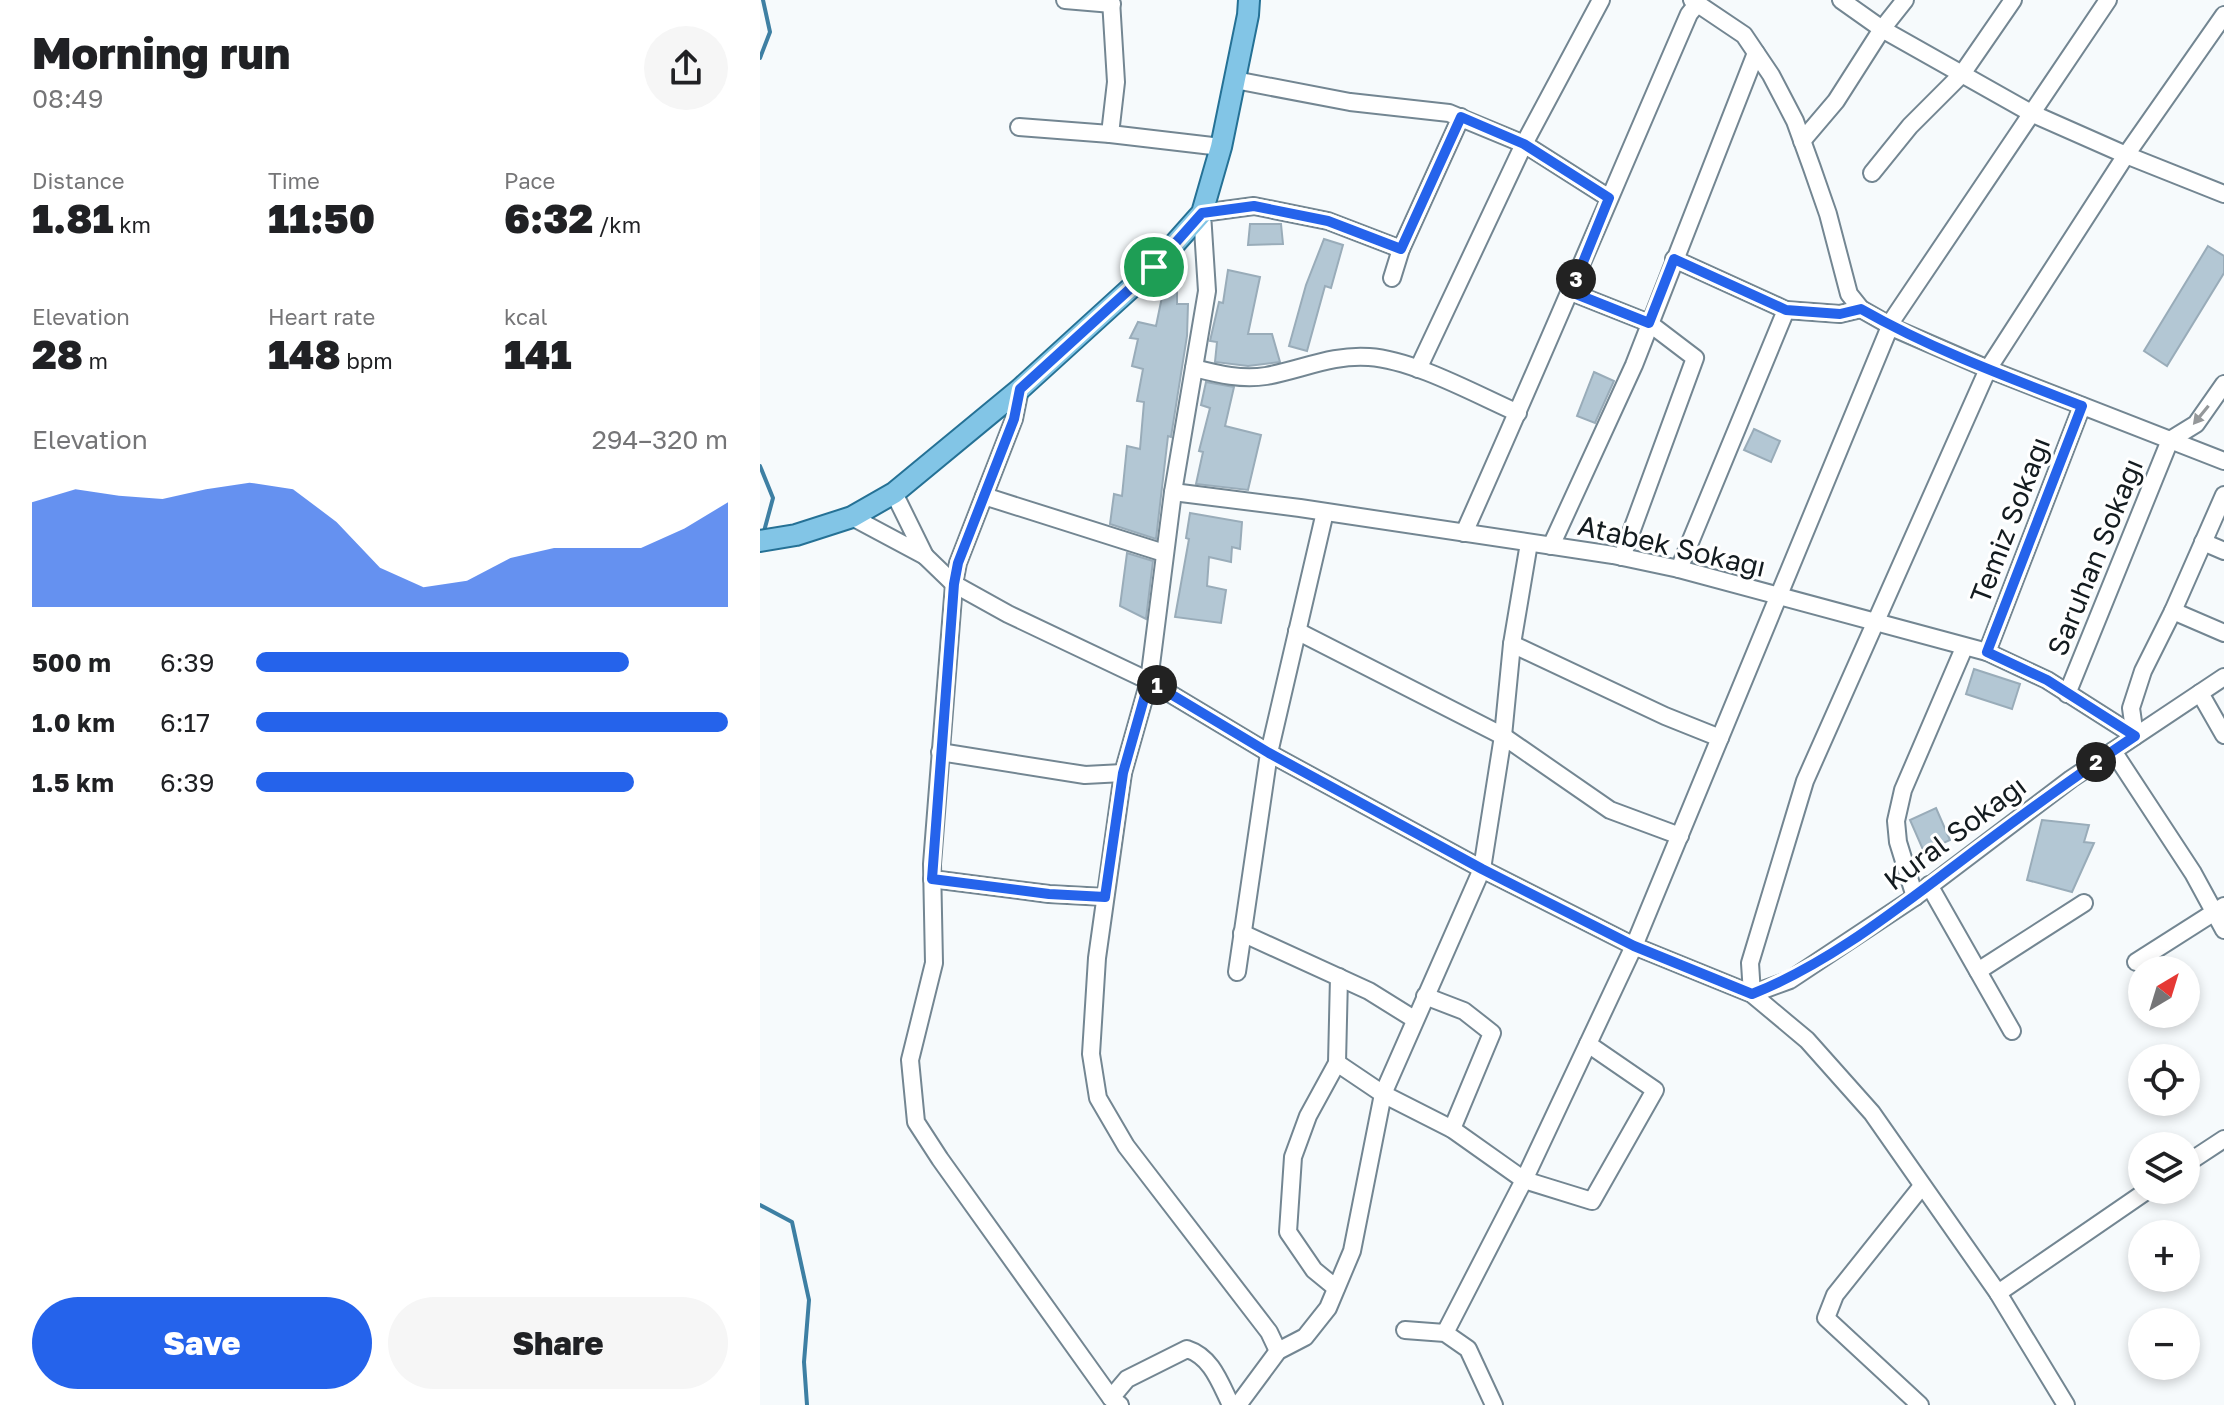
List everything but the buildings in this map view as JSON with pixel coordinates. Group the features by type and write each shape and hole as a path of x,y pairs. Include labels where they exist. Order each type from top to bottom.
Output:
{"main road":[{"path":"760,541 796,535 852,517 894,493 1020,389 1154,267 1202,213 1221,147 1249,0"}],"street":[{"path":"1065,0 1112,2 1116,82 1110,134"},
{"path":"1418,369 1524,144 1601,0"},
{"path":"1841,0 1882,29 2031,113 2224,194"},
{"path":"1802,141 1836,101 1882,29 1905,0"},
{"path":"1872,173 1910,126 1962,74 2013,0"},
{"path":"1445,1333 1524,1180 1634,946 1890,326 2108,0"},
{"path":"1464,533 1695,2 1744,35 1771,75 1802,141 1828,214 1849,294 1861,309 1890,326 1988,369 2224,461"},
{"path":"1752,994 1750,963 1805,781 1988,369 2126,155 2224,15"},
{"path":"1551,546 1634,365 1756,53"},
{"path":"1235,80 1350,102 1449,113 1524,144 1609,198"},
{"path":"1392,278 1401,249 1461,117"},
{"path":"1019,127 1221,147"},
{"path":"1278,1351 1269,1332 1126,1146 1098,1098 1091,1054 1097,958 1123,773 1149,681 1173,492 1207,291 1202,213 1254,206 1328,221 1401,249"},
{"path":"1674,259 1786,310 1840,314 1861,309"},
{"path":"1571,292 1649,323 1695,358 1622,557"},
{"path":"1679,569 1786,310"},
{"path":"1194,368 1239,378 1265,376 1346,356 1371,357 1418,369 1518,413"},
{"path":"2170,440 2196,424 2224,384"},
{"path":"1020,389 1014,419 958,563 954,584 932,879 934,963 910,1060 916,1122 1115,1401 1127,1379 1187,1349 1210,1363 1231,1405"},
{"name":"Temiz Sokağı","path":"1987,652 2082,406"},
{"name":"Saruhan Sokağı","path":"2067,694 2170,440"},
{"name":"Atabek Sokağı","path":"1173,492 1551,546 1679,569 1987,652 2047,680 2135,736"},
{"path":"894,493 925,556"},
{"path":"2135,736 2131,708 2143,671 2224,495"},
{"path":"984,496 1164,553"},
{"path":"1237,972 1269,753 1325,512"},
{"path":"852,517 925,556 954,584 1008,614 1149,681 1269,753 1482,869 1634,946 1752,994 1807,1040 1872,1113 1998,1293 2066,1405"},
{"path":"2203,542 2224,551"},
{"path":"1238,1405 1278,1351 1305,1337 1328,1308 1352,1251 1383,1094 1482,869 1503,736 1512,644 1529,543"},
{"path":"2173,611 2224,633"},
{"path":"1297,631 1503,736 1610,810 1680,836"},
{"path":"1512,644 1665,716 1720,738"},
{"path":"1915,897 1898,842 1896,821 1903,790 1964,648"},
{"name":"Kural Sokağı","path":"1752,994 1790,980 1915,897 2028,811 2224,677"},
{"path":"2200,693 2224,735"},
{"path":"2113,751 2219,909 2224,930"},
{"path":"940,752 1085,775 1123,773"},
{"path":"932,879 1049,894 1105,897"},
{"path":"1929,885 2012,1031"},
{"path":"1978,971 2084,903"},
{"path":"2145,956 2219,909"},
{"path":"1242,933 1369,991 1414,1019"},
{"path":"1336,1288 1314,1270 1288,1232 1293,1157 1308,1116 1337,1063 1339,977"},
{"path":"1425,996 1464,1011 1492,1033 1452,1129"},
{"path":"1337,1063 1383,1094 1452,1129 1524,1180 1592,1201 1655,1090 1588,1044"},
{"path":"2200,1155 2224,1139"},
{"path":"1920,1405 1826,1318 1835,1295 1922,1186"},
{"path":"1998,1293 2128,1204"},
{"path":"1405,1330 1445,1333 1468,1349 1494,1405"}],"waterway":[{"path":"760,58 770,32 763,0"},
{"path":"760,466 773,498 763,535"},
{"path":"760,1205 792,1222 809,1300 804,1362 807,1405"}],"route":[{"path":"1461,117 1524,144 1609,198 1571,292 1649,323 1674,259 1786,310 1840,314 1861,309 1898,330 2082,406 1987,652 2047,680 2135,736 2071,779 1915,897 1790,980 1752,994 1634,946 1482,869 1269,753 1149,681 1123,773 1105,897 1049,894 932,879 954,584 958,563 1014,419 1020,389 1154,267 1202,213 1254,206 1328,221 1401,249 1461,117"}]}
